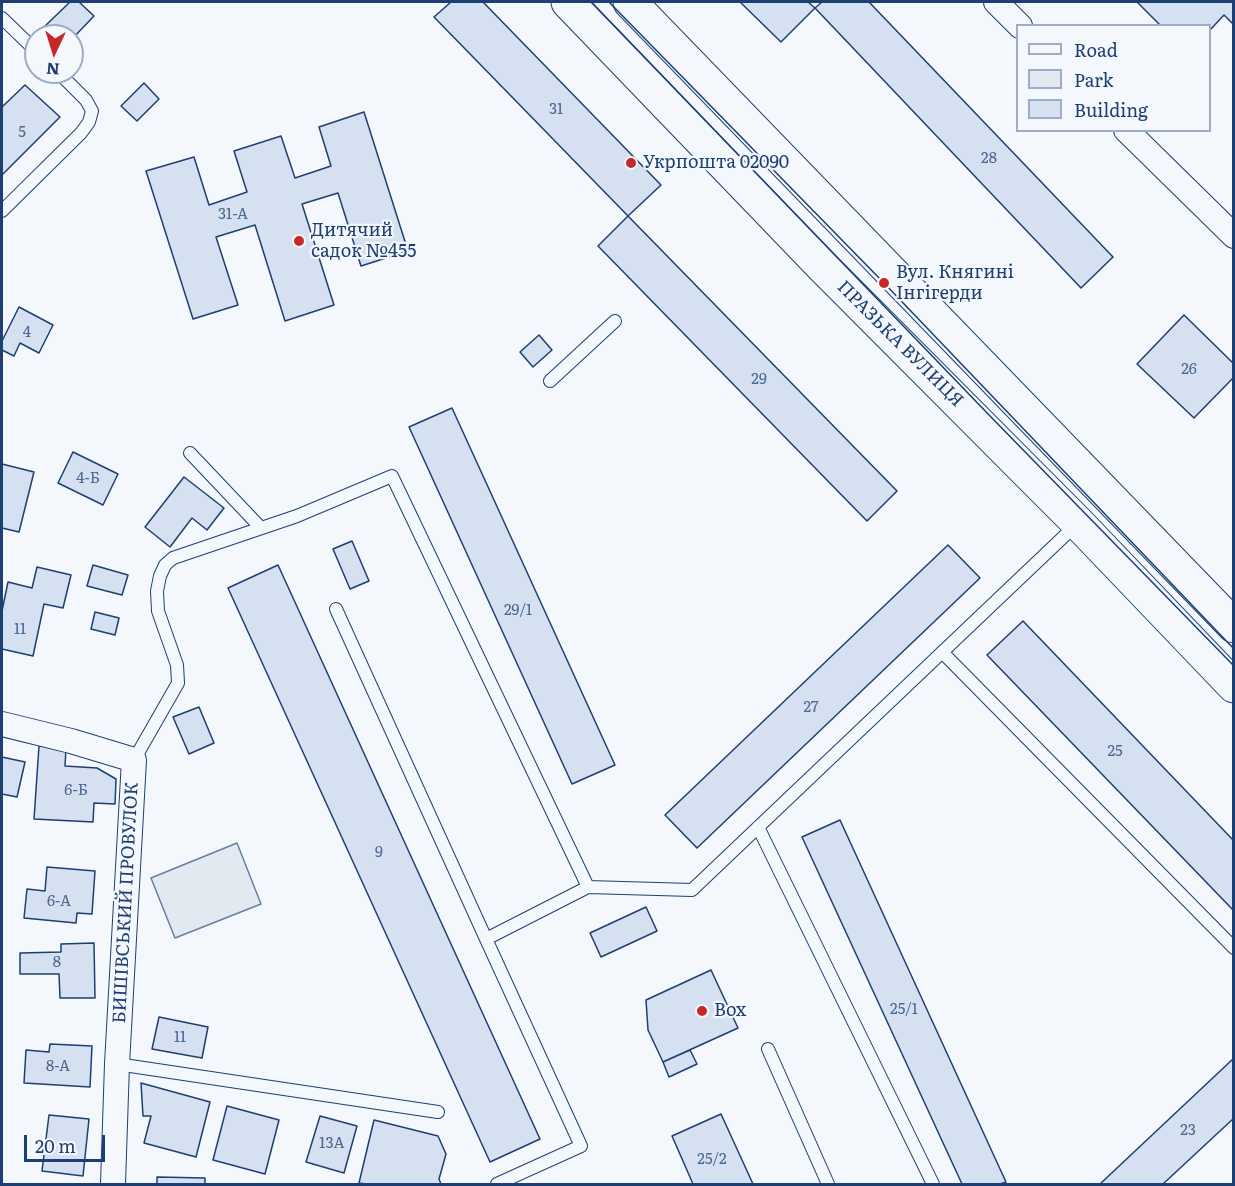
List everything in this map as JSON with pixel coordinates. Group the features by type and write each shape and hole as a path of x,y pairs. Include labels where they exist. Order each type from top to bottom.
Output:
{"street":[{"name":"ПРАЗЬКА ВУЛИЦЯ","path":"568,2 821,265 1078,523 1233,686"},
{"path":"630,2 1233,626"},
{"path":"996,2 1018,24"},
{"path":"1128,132 1233,237"},
{"name":"БИШІВСЬКИЙ ПРОВУЛОК","path":"2,724 134,760 117,1064 113,1185"}],"lane":[{"path":"2,18 24,39"},
{"path":"2,211 89,122 92,111 86,100 70,84"},
{"path":"550,381 615,321"},
{"path":"190,453 261,528"},
{"path":"134,760 177,682 177,665 158,611 160,576 165,565 173,558 297,516 392,476 588,887"},
{"path":"486,939 588,887 692,890 1078,523"},
{"path":"336,609 581,1146 497,1185"},
{"path":"942,652 1233,948"},
{"path":"758,827 933,1185"},
{"path":"768,1049 828,1185"},
{"path":"117,1064 438,1112"}],"green space":[{"path":"237,843 261,904 175,938 151,878"}],"building":[{"path":"70,2 79,2 94,16 84,26 84,24 47,24"},
{"path":"451,2 483,2 661,185 628,216 434,17"},
{"path":"740,2 808,2 815,8 781,42"},
{"path":"822,2 869,2 1113,257 1081,288 815,8"},
{"path":"1137,2 1234,2 1234,25 1224,15 1211,29 1211,24 1159,24"},
{"path":"144,83 159,99 137,121 121,106"},
{"path":"25,85 60,117 2,175 2,107"},
{"path":"364,112 408,251 361,266 338,193 302,204 334,305 285,321 255,225 216,237 238,305 193,319 146,171 194,157 209,205 247,192 234,151 281,136 295,178 331,166 319,127"},
{"path":"628,216 897,491 867,521 598,246"},
{"path":"19,307 53,325 39,353 20,343 14,356 2,350 2,341"},
{"path":"1184,315 1234,364 1234,377 1194,418 1137,364"},
{"path":"539,335 552,350 533,367 520,352"},
{"path":"452,408 615,765 572,784 409,427"},
{"path":"73,452 118,474 103,505 58,483"},
{"path":"2,464 34,472 19,532 2,528"},
{"path":"184,477 224,508 207,530 192,518 170,547 145,527"},
{"path":"352,541 369,581 350,589 333,549"},
{"path":"948,545 980,578 697,848 665,815"},
{"path":"93,565 128,575 122,595 87,586"},
{"path":"278,565 540,1139 490,1162 228,588"},
{"path":"37,567 71,575 63,608 44,604 33,656 2,649 2,611 8,582 32,588"},
{"path":"95,612 119,618 115,635 91,629"},
{"path":"1023,621 1234,841 1234,911 987,655"},
{"path":"199,707 214,743 189,754 173,717"},
{"path":"39,746 66,748 65,766 97,768 116,779 115,804 94,803 93,822 34,819"},
{"path":"2,757 25,762 17,797 2,794"},
{"path":"840,820 1006,1182 962,1184 802,837"},
{"path":"47,867 95,871 92,914 77,913 76,923 24,918 27,889 45,891"},
{"path":"646,907 657,931 601,957 590,933"},
{"path":"94,943 95,998 60,998 59,974 20,974 20,953 61,952 61,944"},
{"path":"711,970 738,1028 663,1062 648,1030 646,1000"},
{"path":"159,1017 208,1027 202,1058 152,1049"},
{"path":"50,1044 92,1046 90,1087 24,1083 26,1050 49,1052"},
{"path":"690,1050 697,1064 669,1077 663,1062"},
{"path":"1234,1058 1234,1118 1163,1184 1100,1184"},
{"path":"141,1083 210,1102 196,1157 144,1143 151,1116 143,1116"},
{"path":"227,1106 279,1120 265,1174 213,1160"},
{"path":"721,1114 753,1184 693,1184 672,1136"},
{"path":"49,1115 89,1119 83,1176 42,1171"},
{"path":"320,1116 357,1126 344,1173 306,1162"},
{"path":"374,1120 438,1136 446,1154 439,1179 441,1184 359,1183"},
{"path":"157,1177 205,1178 205,1184 157,1184"}],"tram line":[{"path":"591,2 1234,666"},
{"path":"609,2 884,283 1234,649"}],"place":[{"name":"Укрпошта 02090","path":"631,163"},
{"name":"Дитячий садок №455","path":"299,241"},
{"name":"Вул. Княгині Інгігерди","path":"884,283"},
{"name":"Box","path":"702,1011"}]}
